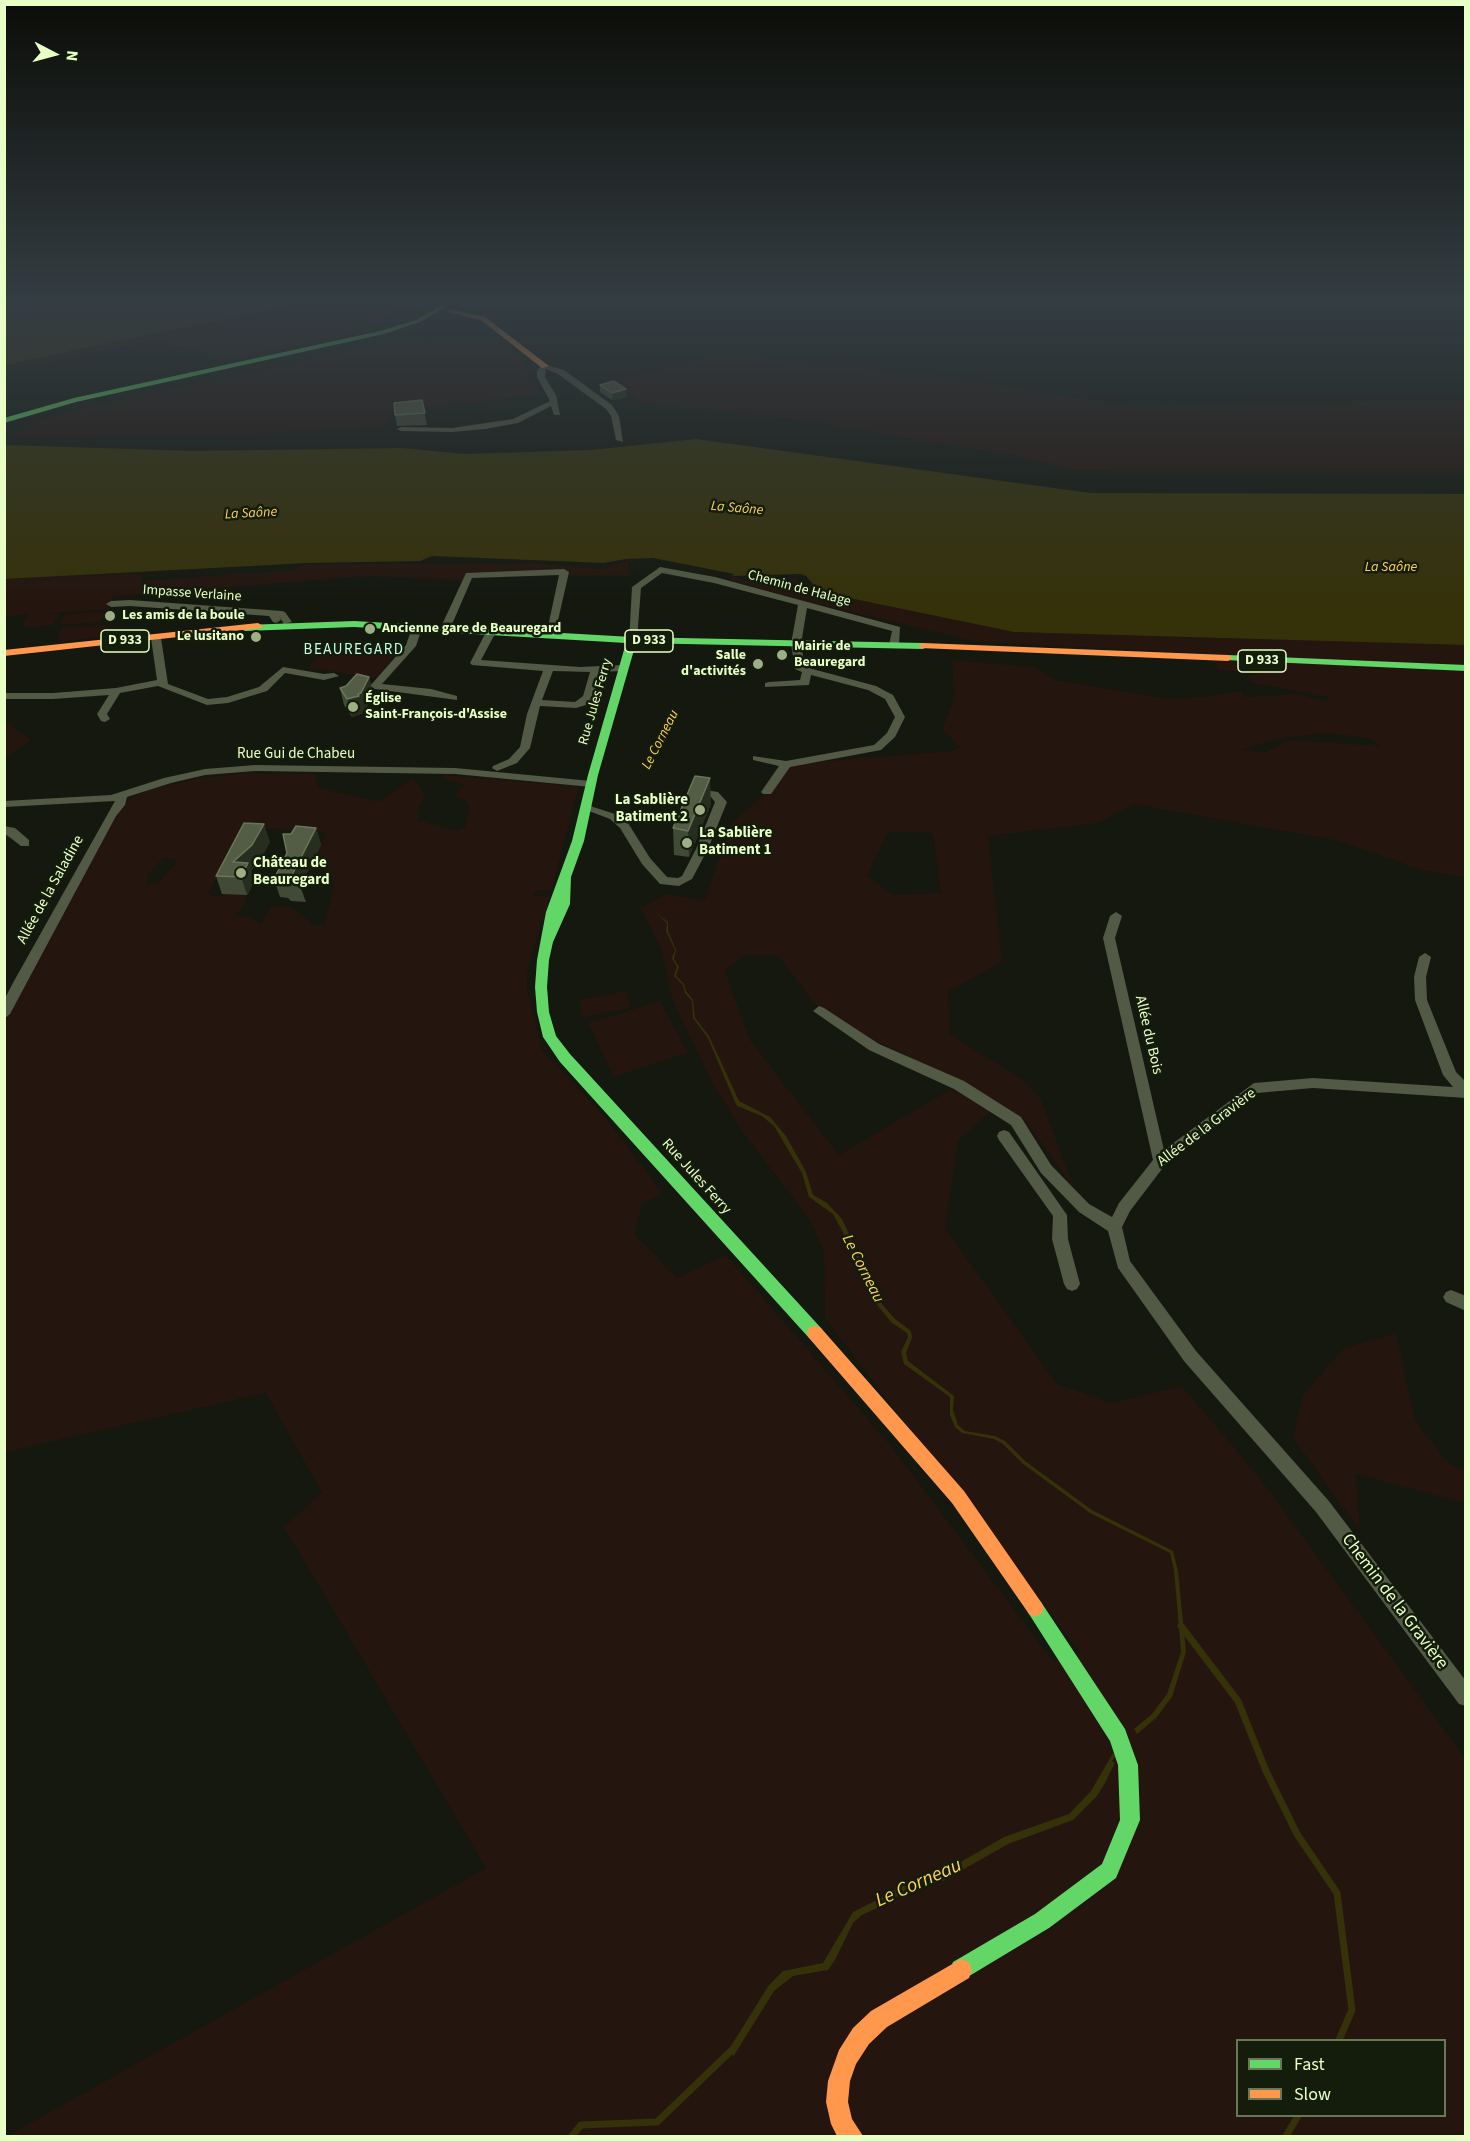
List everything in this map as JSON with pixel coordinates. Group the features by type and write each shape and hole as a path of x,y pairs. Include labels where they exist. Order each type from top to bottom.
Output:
{"main road":[{"path":"4,421 61,404"},
{"name":"D 933","path":"4,653 245,628 297,620 414,633 445,629 632,640 894,645 1466,668"},
{"name":"Rue Jules Ferry","path":"632,640 622,668 591,784 587,808 565,877 564,904 548,939 543,960 541,987 543,1012 550,1037 565,1058 886,1413 958,1497 1062,1647 1118,1736 1128,1765 1130,1820 1109,1871 1042,1921 879,2019 861,2036 847,2058 839,2081 837,2102 842,2124 851,2136"}],"street":[{"path":"401,429 452,430 485,427 515,421 550,404"},
{"path":"555,404 557,413"},
{"path":"605,404 615,416 620,440"},
{"name":"Chemin de Halage","path":"632,640 637,587 660,570 695,575 897,629 894,645"},
{"path":"445,629 469,575 564,572 551,636"},
{"name":"Impasse Verlaine","path":"111,604 201,607 280,621"},
{"path":"757,758 786,764 877,748 891,735 900,717 890,697 872,688 800,669 796,644 803,604"},
{"path":"491,632 475,663 596,670 622,668"},
{"path":"414,633 411,646 375,686 439,694 453,698"},
{"path":"156,638 163,686 207,702 228,700 263,689 283,670 324,677 334,676"},
{"path":"497,768 513,762 525,748 536,703 549,668"},
{"path":"536,703 576,705 582,703 588,697 596,670"},
{"path":"769,685 805,683 807,671"},
{"path":"4,696 53,696 116,691 162,682"},
{"path":"105,720 102,714 116,691"},
{"path":"767,792 786,764"},
{"name":"Rue Gui de Chabeu","path":"4,804 117,796 168,780 205,772 255,768 454,771 591,784"},
{"path":"587,808 614,817 624,826 645,861 664,881 679,882 686,879 702,849 721,802 714,794 699,792"},
{"name":"Allée de la Saladine","path":"4,1014 111,814 117,796"},
{"path":"4,829 11,831 25,843"},
{"name":"Allée du Bois","path":"1116,916 1109,938 1160,1161"},
{"path":"1425,957 1420,977 1421,1000 1450,1075 1466,1092"},
{"path":"819,1011 874,1047 959,1085 1016,1121 1046,1169 1084,1208 1115,1227"},
{"name":"Allée de la Gravière","path":"1115,1227 1124,1207 1160,1161 1254,1088 1313,1083 1466,1092"},
{"path":"1004,1136 1060,1215 1060,1239 1072,1284"},
{"path":"1060,1215 1084,1208"},
{"name":"Chemin de la Gravière","path":"1115,1227 1124,1263 1190,1356 1322,1506 1466,1697"}],"shaded area":[{"path":"106,404 459,404 392,412 385,425 258,434 9,436 29,425 60,414"},
{"path":"646,404 1116,404 1129,406 1465,404 1465,473 1072,470 1018,456 785,418"},
{"path":"628,561 629,576 469,575 462,580 368,576 114,596 108,610 35,614 59,613 54,625 22,628 27,614 5,617 5,579 138,574 142,581 292,570 303,565 543,564 602,569"},
{"path":"732,576 744,581 795,578 803,583 813,584 820,592 1014,632 1465,645 1465,877 1425,871 1339,841 1134,804 1098,823 988,836 1002,962 948,992 950,1034 1021,1079 1041,1099 1074,1188 1024,1119 1001,1104 898,1051 834,1023 810,998 778,955 744,955 725,971 750,1040 839,1155 951,1089 994,1108 958,1141 945,1228 1057,1384 1112,1403 1182,1386 1262,1481 1465,1758 1465,2136 7,2136 486,1868 284,1527 322,1493 266,1393 5,1452 5,1022 120,807 132,797 155,788 200,778 247,773 315,774 319,788 380,802 411,779 417,782 425,796 418,810 418,820 456,831 465,827 469,808 466,801 454,796 464,785 443,777 446,775 579,787 551,891 535,890 533,895 550,897 528,968 527,990 542,1050 604,1116 663,1193 642,1204 635,1234 677,1278 726,1255 891,1446 1054,1662 1080,1653 825,1318 824,1253 810,1220 742,1131 714,1086 672,1000 661,948 641,908 666,894 705,901 731,823 767,792 791,764 952,751 960,747 942,729 954,698 952,660 1035,667 1055,680 1170,699 1241,691 1244,697 1298,694 1327,701 1329,697 1253,683 1249,680 1249,676 1259,673 1218,670 1209,654 978,642 810,602 730,580","holes":["1325,733 1369,738 1381,746 1289,740 1266,752 1242,750 1283,738","244,826 326,833 309,870 329,871 334,883 324,926 311,926 311,922 289,906 271,907 261,924 247,916 239,917 235,914 241,911 247,895 227,893 219,897 208,894 242,830 240,828","888,832 933,833 941,893 894,895 867,876","164,857 178,861 158,883 147,884 149,874"]},
{"path":"106,611 101,622 60,625 65,614"},
{"path":"107,625 103,637 57,642 62,627"},
{"path":"328,644 404,645 375,678 308,668"},
{"path":"5,722 31,740 5,758"},
{"path":"626,991 631,1008 583,1017 578,1000"},
{"path":"660,1001 688,1053 614,1077 588,1023"},
{"path":"1396,1333 1415,1421 1450,1465 1465,1470 1465,1503 1356,1474 1360,1531 1293,1438 1303,1395 1344,1348"}],"water":[{"name":"La Saône","path":"696,439 1090,493 1465,494 1465,645 1014,632 820,592 806,576 800,574 732,576 734,574 653,558 604,563 432,556 420,561 307,563 5,579 5,445 192,451 402,448 464,454 591,450"},
{"path":"655,912 668,922 668,931 676,950 674,959 679,967 676,976 684,984 693,1000 695,1018 709,1036 739,1101 770,1117 786,1136 806,1172 813,1195 827,1203 842,1219 862,1268 882,1304 895,1319 911,1331 912,1338 906,1353 908,1361 954,1396 953,1410 958,1425 965,1431 995,1436 1005,1441 1025,1461 1092,1510 1173,1551 1178,1571 1186,1652 1172,1697 1156,1718 1137,1734 1134,1729 1152,1714 1167,1694 1181,1652 1174,1570 1170,1553 1090,1513 1022,1463 1003,1444 994,1439 962,1433 955,1427 950,1415 950,1397 904,1364 901,1352 908,1337 907,1333 891,1322 878,1306 857,1269 845,1236 833,1214 809,1197 802,1173 774,1126 762,1116 737,1106 708,1038 693,1018 692,1001 685,993 683,985 674,976 677,967 672,958 675,950 666,931 667,923"},
{"path":"1113,1753 1116,1756 1112,1761 1115,1763 1105,1783 1097,1796 1073,1820 1008,1844 943,1881 908,1889 888,1903 862,1915 853,1923 828,1970 793,1976 774,1991 733,2057 731,2046 769,1985 783,1971 823,1963 853,1912 885,1896 905,1882 940,1874 1004,1837 1069,1814 1091,1791"}],"building":[{"path":"394,404 423,404 425,413 395,415"},
{"path":"357,674 369,677 361,693 358,694 359,696 347,699 340,688 346,686"},
{"path":"695,776 710,778 688,831 673,828"},
{"path":"244,823 264,824 252,845 233,862 248,863 241,877 216,876"},
{"path":"296,826 316,828 292,875 300,884 285,884 282,880 274,879 287,853 283,834 291,834"}],"waterway":[{"path":"1181,1626 1238,1701 1266,1771 1297,1834 1337,1893 1352,2010 1339,2039"},
{"name":"Le Corneau","path":"572,2136 581,2125 657,2122 734,2048"},
{"path":"1286,2136 1297,2117"}],"traffic: fast":[{"path":"4,421 61,404"},
{"path":"245,628 354,624 632,640 923,646"},
{"path":"565,877 578,841 593,775 632,640"},
{"path":"1228,658 1466,668"},
{"path":"548,939 564,904 565,877 552,912 543,960 541,987 543,1012 550,1037 565,1058 815,1333"},
{"path":"961,1970 1042,1921 1109,1871 1130,1820 1128,1765 1118,1736 1035,1608"}],"traffic: slow":[{"path":"4,653 258,626"},
{"path":"923,646 1228,658"},
{"path":"815,1333 958,1497 1035,1608"},
{"path":"851,2136 842,2124 837,2102 839,2081 847,2058 861,2036 879,2019 961,1970"}],"place":[{"name":"Les amis de la boule","path":"110,616"},
{"name":"Ancienne gare de Beauregard","path":"370,629"},
{"name":"Le lusitano","path":"256,637"},
{"name":"Mairie de Beauregard","path":"782,655"},
{"name":"Salle d'activités","path":"758,664"},
{"name":"Église Saint-François-d'Assise","path":"353,707"},
{"name":"La Sablière Batiment 2","path":"700,810"},
{"name":"La Sablière Batiment 1","path":"687,843"},
{"name":"Château de Beauregard","path":"241,873"}],"district":[{"name":"BEAUREGARD","path":"354,651"}]}
